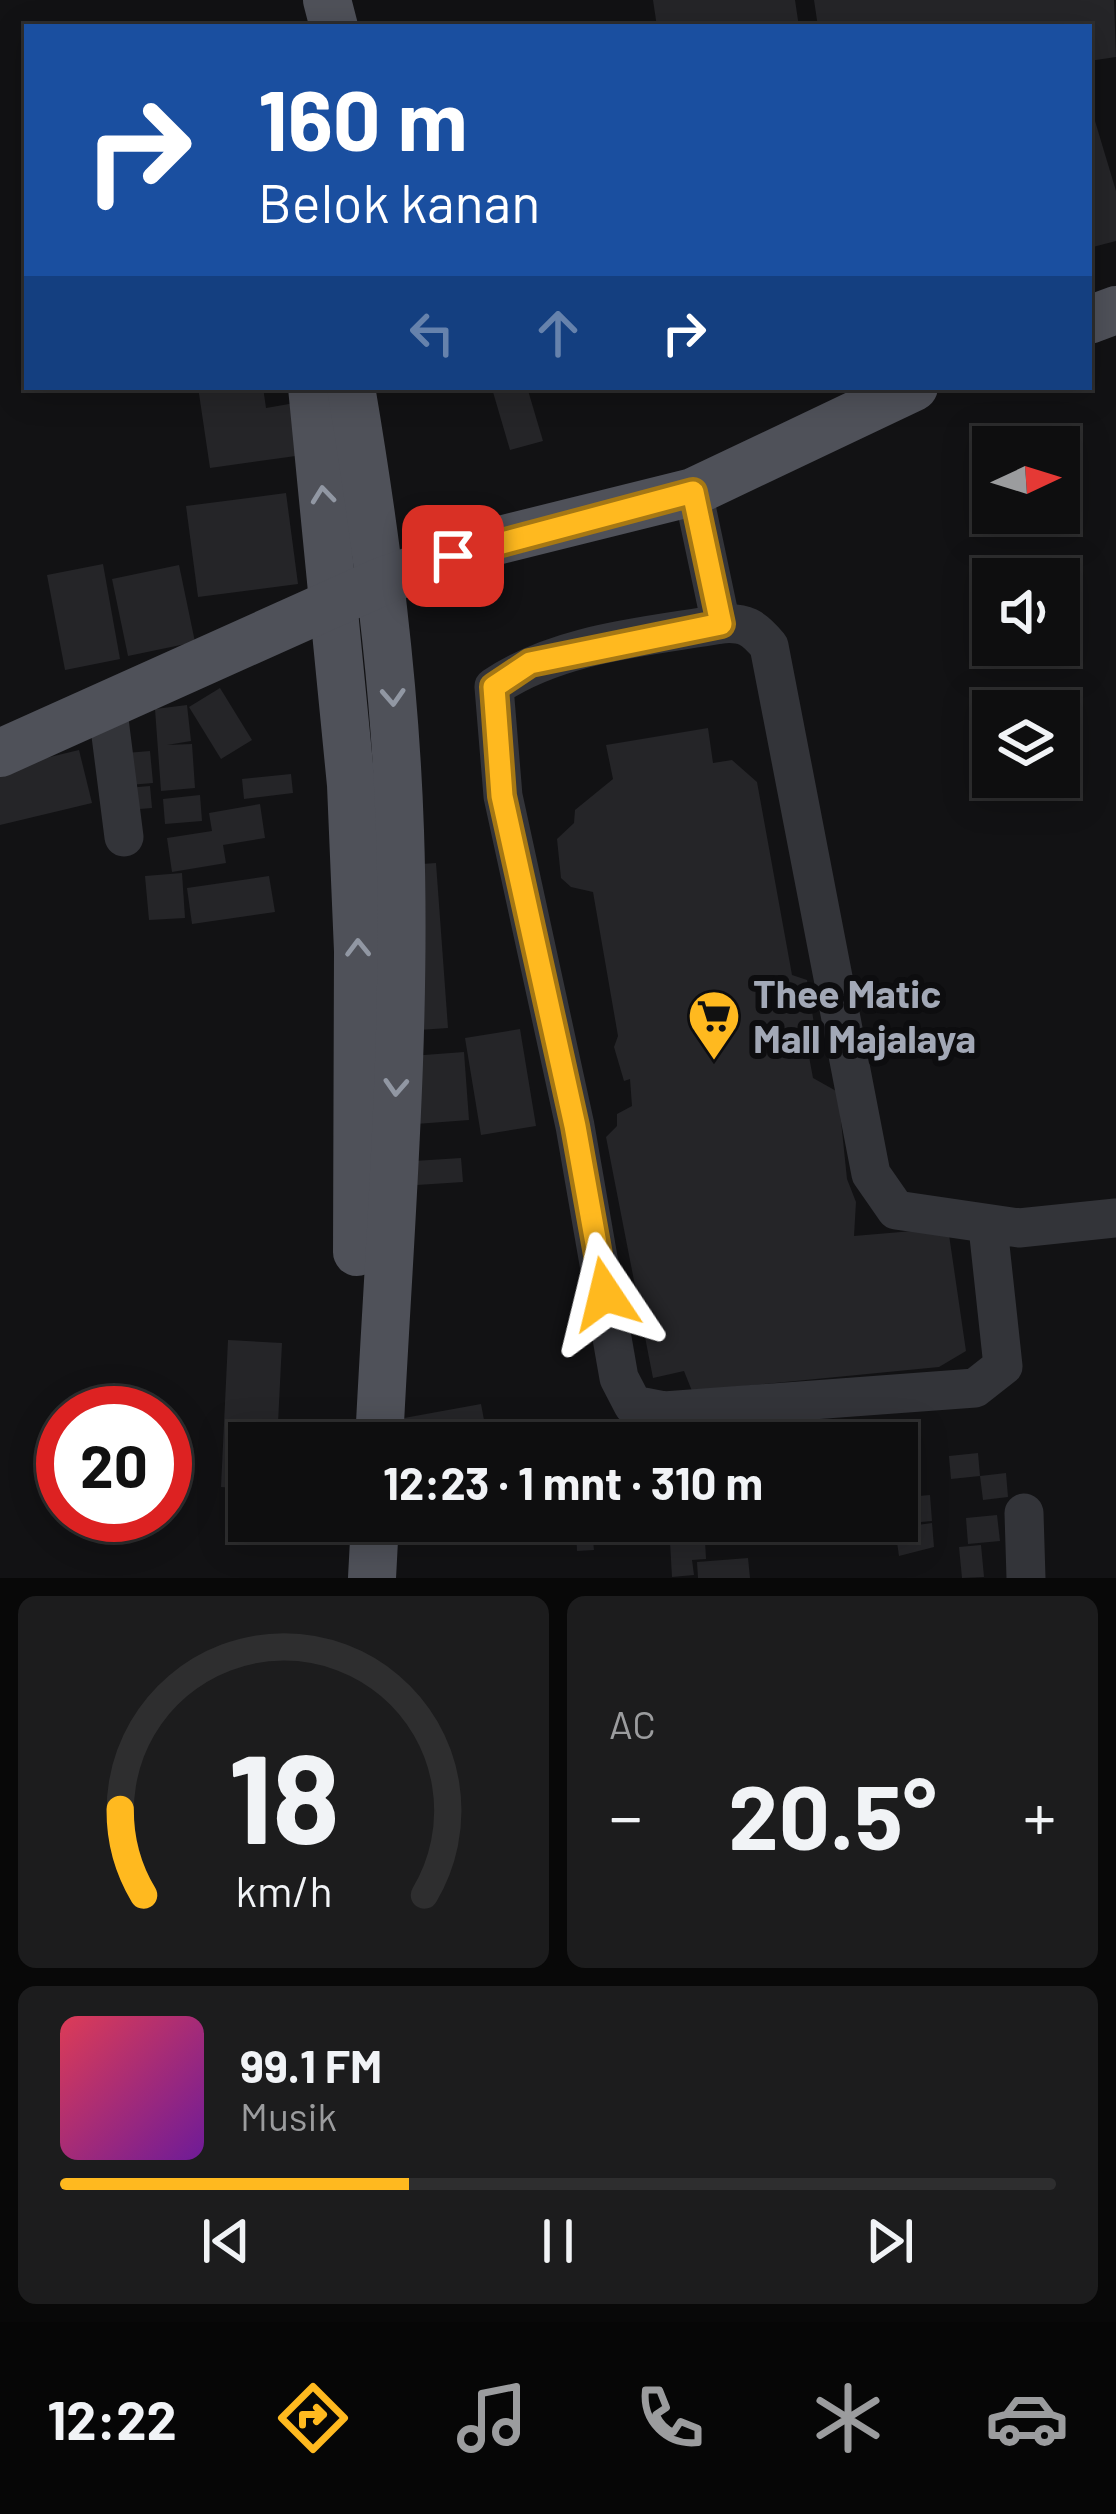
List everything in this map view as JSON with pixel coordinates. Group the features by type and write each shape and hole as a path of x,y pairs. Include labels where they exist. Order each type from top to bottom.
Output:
{"main road":[{"path":"312,390 335,603 358,951 351,1422"},
{"path":"351,390 383,581 400,833 400,1009 380,1422"},
{"path":"0,753 383,581 488,543 693,492 908,390"},
{"path":"345,1578 347,1542"},
{"path":"372,1578 374,1542"}],"street":[{"path":"693,492 721,624"},
{"path":"988,1227 1004,1366 975,1388 664,1411 633,1405 620,1378 575,1126 502,796 494,687 530,663 744,622 769,646 871,1174 896,1210 943,1213 988,1227 1116,1218"},
{"path":"107,704 124,837"},
{"path":"1024,1513 1026,1578"}],"building":[{"path":"653,0 795,0 799,24 657,24"},
{"path":"814,0 1114,0 1116,57 1092,61 1092,24 818,24"},
{"path":"1092,111 1116,191 1116,241 1092,247"},
{"path":"198,390 263,390 266,408 295,403 303,455 210,468"},
{"path":"528,390 543,441 510,450 493,392"},
{"path":"286,493 298,584 198,597 186,506"},
{"path":"103,564 120,659 65,670 47,575"},
{"path":"179,565 195,642 128,656 112,579"},
{"path":"220,688 252,740 221,759 189,707"},
{"path":"187,705 191,741 167,745 192,744 195,788 161,791 155,709"},
{"name":"Thee Matic Mall Majalaya","path":"708,728 713,763 732,760 757,782 792,975 807,980 815,1030 805,1035 813,1078 838,1092 847,1179 856,1202 854,1236 948,1228 966,1351 939,1367 692,1391 684,1371 653,1378 606,1137 617,1126 617,1114 632,1106 630,1079 624,1081 614,1047 618,1036 593,892 571,887 561,878 557,839 574,823 575,810 613,779 606,745"},
{"path":"79,750 92,803 0,825 0,769"},
{"path":"150,751 153,783 129,785 126,753"},
{"path":"291,774 293,793 244,799 242,779"},
{"path":"150,786 152,808 127,810 126,788"},
{"path":"200,795 202,821 165,824 163,799"},
{"path":"260,804 265,838 223,845 226,863 172,872 167,838 212,831 209,813"},
{"path":"436,863 448,1028 419,1030 407,865"},
{"path":"182,873 185,918 149,920 145,876"},
{"path":"269,876 275,912 192,924 187,888"},
{"path":"520,1029 536,1126 481,1135 465,1038"},
{"path":"464,1052 469,1120 416,1124 411,1056"},
{"path":"461,1158 463,1182 417,1185 414,1161"},
{"path":"228,1340 282,1343 278,1422 228,1422 228,1488 221,1487"},
{"path":"481,1404 484,1420 405,1422 404,1418"},
{"path":"978,1453 980,1476 951,1479 949,1456"},
{"path":"1006,1473 1008,1497 983,1500 980,1476"},
{"path":"930,1495 932,1521 918,1522 918,1496"},
{"path":"997,1515 1000,1541 968,1544 966,1518"},
{"path":"932,1523 934,1547 899,1556 897,1542 918,1542 918,1525"},
{"path":"577,1542 593,1542 594,1550 577,1551"},
{"path":"670,1542 705,1542 706,1559 692,1560 694,1575 672,1577"},
{"path":"981,1545 984,1577 962,1578 959,1547"},
{"path":"748,1558 750,1578 698,1578 697,1562"}],"place":[{"name":"Thee Matic Mall Majalaya","path":"714,1062"}],"route":[{"path":"453,556 693,492 721,624 530,663 494,687 494,746 502,796 575,1126 605,1294"}]}
